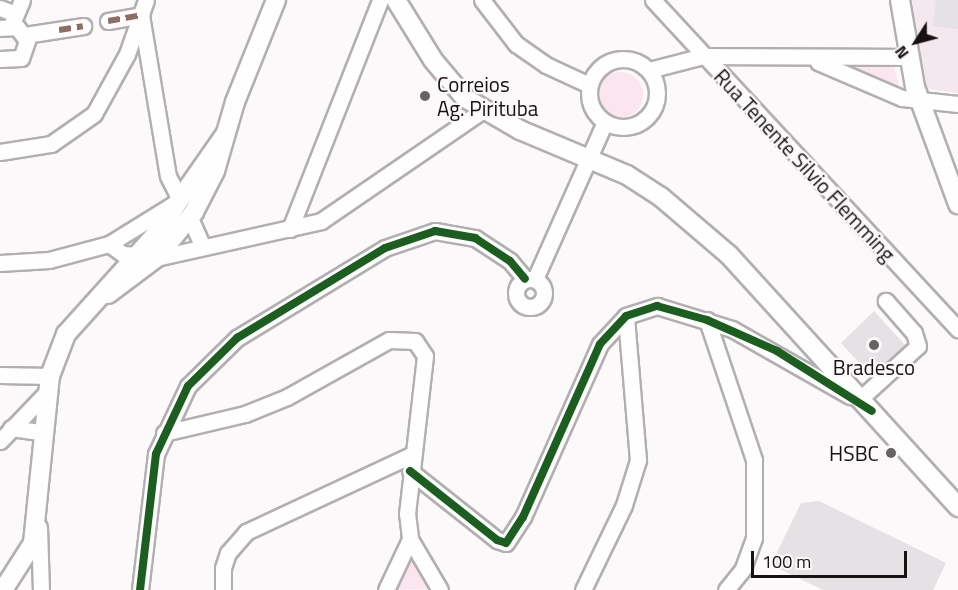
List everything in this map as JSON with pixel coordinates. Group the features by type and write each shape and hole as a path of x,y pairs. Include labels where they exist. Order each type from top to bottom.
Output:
{"main road":[{"path":"94,302 137,276 156,258 190,218 215,171 224,136 276,0"},
{"path":"396,0 449,82 483,110 591,158 661,197 705,233 867,405 958,507"},
{"path":"900,0 920,101 958,204"},
{"path":"3,590 28,554 37,520 49,383 66,334 137,255 224,136"},
{"path":"175,201 190,218"},
{"path":"137,255 156,258"}],"street":[{"path":"0,152 51,144 94,114 127,54 147,0"},
{"path":"291,230 380,0"},
{"path":"482,0 516,44 546,65 589,85"},
{"name":"Rua Tenente Silvio Flemming","path":"652,0 958,329"},
{"path":"0,8 12,17 25,35 27,47 21,58 0,59"},
{"path":"108,21 141,15"},
{"path":"0,263 49,260 109,244 175,201 168,176 141,15"},
{"path":"25,35 83,26"},
{"path":"649,70 703,56 813,60 910,57"},
{"path":"615,59 634,60 649,70 657,93 650,115 629,127 605,122 591,106 589,85 599,67 615,59"},
{"path":"813,60 902,98 958,104"},
{"path":"156,258 202,245 291,230 336,212 483,110"},
{"path":"140,590 151,471 164,433 188,386 237,338 410,236 435,231 475,238 510,261 530,279 591,158 605,122"},
{"path":"190,218 202,245"},
{"path":"109,244 123,254 137,255"},
{"path":"410,471 497,540 511,539 589,365 608,332 626,316 657,306 707,320 777,351 867,405 918,346 914,333 886,301"},
{"path":"583,590 637,467 626,316"},
{"path":"707,320 742,414 755,470 754,538 743,570 726,590"},
{"path":"164,433 245,414 287,397 389,340 406,338 420,344 425,357 411,455 410,539 386,590"},
{"path":"0,375 49,383"},
{"path":"0,441 49,383"},
{"path":"11,429 45,433"},
{"path":"224,590 223,568 228,553 246,532 411,455"},
{"path":"37,520 41,590"},
{"path":"410,539 440,590"}],"shaded area":[{"path":"912,0 958,0 958,93 925,89"},
{"path":"829,66 894,66 900,89"},
{"path":"620,72 636,79 643,95 636,111 620,118 604,111 597,95 604,79"},
{"path":"410,549 432,589 391,590"}],"building":[{"path":"936,0 958,0 958,29 933,26"},
{"name":"Bradesco","path":"874,311 905,345 871,376 841,343"},
{"path":"819,501 946,563 933,590 823,590 771,565 801,503"}],"marked path":[{"path":"108,21 141,15"},
{"path":"59,30 83,26"}],"cycle path":[{"path":"140,590 156,454 188,386 237,338 385,248 435,231 475,238 510,261 525,279"},
{"path":"410,471 497,540 506,543 523,517 600,344 626,316 657,306 707,320 777,351 872,411"}],"place":[{"name":"Correios Ag. Pirituba","path":"425,96"},
{"name":"Bradesco","path":"874,345"},
{"name":"HSBC","path":"891,453"}]}
